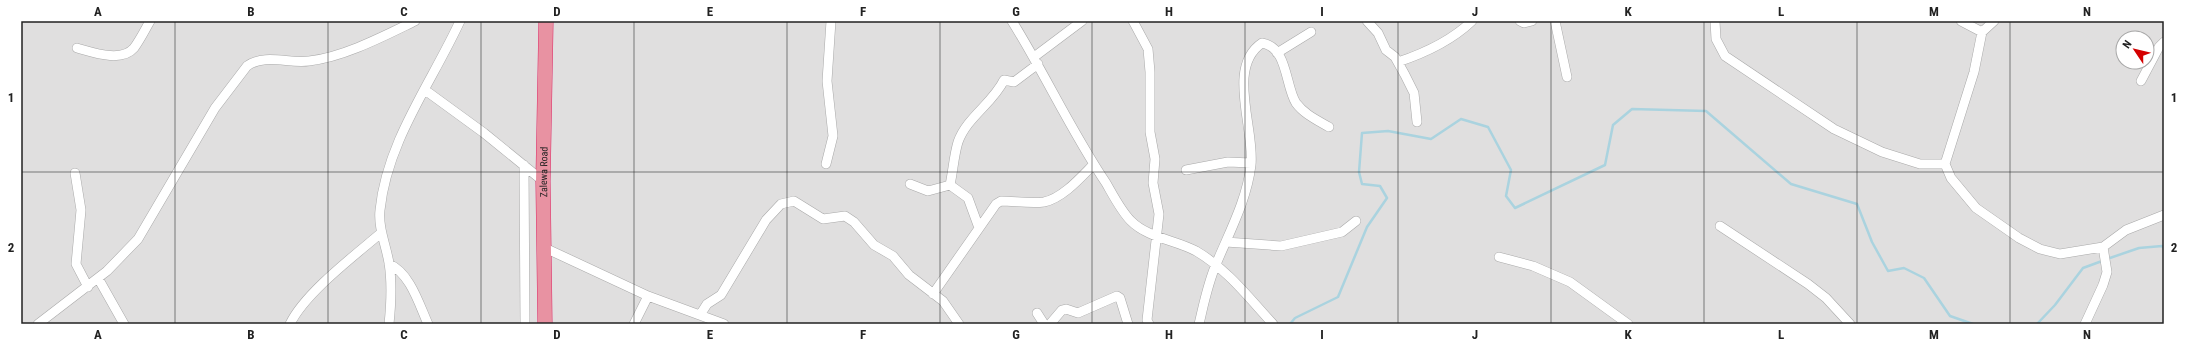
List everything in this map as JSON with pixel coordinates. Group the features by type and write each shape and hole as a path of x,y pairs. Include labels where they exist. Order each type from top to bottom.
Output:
{"highway":[{"name":"Zalewa Road","path":"545,324 543,180 546,21"}],"street":[{"path":"77,48 99,54 124,54 133,49 150,21"},
{"path":"38,324 88,287 138,239 215,108 247,66 254,61 264,59 309,61 333,55 415,21"},
{"path":"389,324 389,264 381,233 380,209 385,183 396,149 409,118 460,21"},
{"path":"826,164 833,136 828,88 831,21"},
{"path":"1012,21 1036,61 1073,132 1093,165 1131,221 1157,236 1176,241 1216,264 1272,324"},
{"path":"950,185 958,142 969,124 998,91 1004,80 1014,82 1082,21"},
{"path":"1133,21 1148,49 1150,132 1155,159 1153,183 1159,210 1147,320 1149,324"},
{"path":"1398,62 1425,53 1460,32 1472,21"},
{"path":"1520,21 1524,23 1532,21"},
{"path":"1555,21 1566,77"},
{"path":"1715,21 1716,39 1725,56 1834,129 1895,156 1920,164 1945,164"},
{"path":"1961,21 1982,32"},
{"path":"1994,21 1982,32 1974,72 1945,164 1951,178 1976,208 2019,238 2040,249 2060,254 2103,247 2126,230 2164,215"},
{"path":"1374,23 1386,50 1398,62 1414,93 1417,122"},
{"path":"1277,53 1311,32"},
{"path":"2141,81 2159,47 2164,42"},
{"path":"1199,324 1216,264 1243,198 1251,163 1244,83 1245,68 1253,51 1262,43 1269,44 1281,59 1295,101 1311,117 1328,127"},
{"path":"425,90 484,133 543,180"},
{"path":"1186,170 1228,162 1251,163"},
{"path":"524,165 525,324"},
{"path":"933,294 996,204 1001,201 1044,202 1061,193 1093,165"},
{"path":"75,173 81,210 76,264 88,287"},
{"path":"910,184 928,191 950,185"},
{"path":"950,185 968,198 979,228"},
{"path":"700,315 707,304 722,295 766,220 781,204 794,201 823,219 845,216 854,222 870,241 893,256 909,275 946,304 959,324"},
{"path":"1226,242 1281,246 1342,232 1356,221"},
{"path":"1720,226 1808,284 1826,298 1850,324"},
{"path":"290,324 296,312 308,298 381,233"},
{"path":"2084,324 2104,284 2107,272 2103,247"},
{"path":"545,248 648,296 724,324"},
{"path":"1500,257 1533,266 1570,282 1616,321 1628,324"},
{"path":"389,264 396,267 403,274 428,324"},
{"path":"98,278 124,324"},
{"path":"634,324 648,296"},
{"path":"1037,313 1050,323 1062,310 1066,309 1078,313 1117,296 1120,298 1128,324"}],"shaded area":[{"path":"21,21 2164,21 2164,324 21,324"}],"waterway":[{"path":"1290,324 1295,318 1338,297 1367,227 1387,198 1380,186 1362,184 1359,172 1362,133 1388,131 1431,139 1461,119 1488,127 1511,170 1506,196 1515,208 1605,165 1613,125 1632,109 1706,111 1791,184 1857,204 1872,242 1888,271 1904,268 1924,278 1950,316 1973,324"},
{"path":"2107,259 2139,248 2162,246 2164,248"},
{"path":"2037,324 2055,305 2083,268 2102,261"}]}
